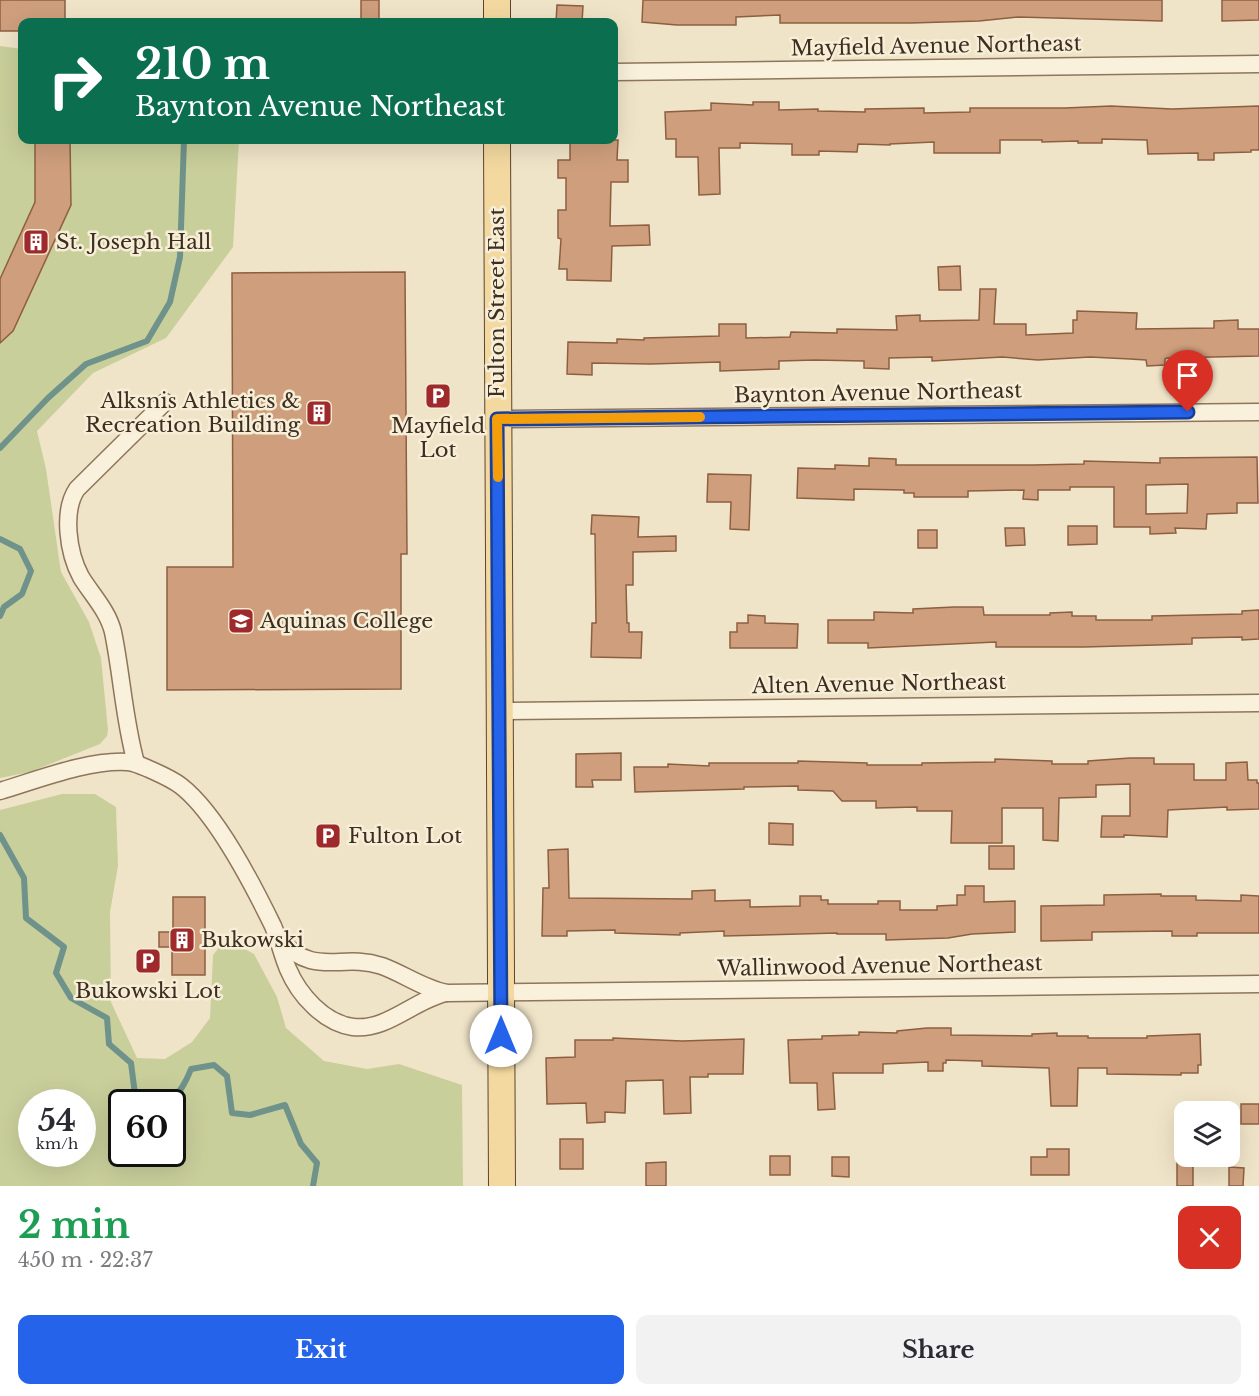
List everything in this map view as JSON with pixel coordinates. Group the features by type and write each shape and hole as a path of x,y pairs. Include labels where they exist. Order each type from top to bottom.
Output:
{"main road":[{"path":"496,0 497,18"},
{"name":"Fulton Street East","path":"497,144 502,1186"}],"street":[{"name":"Mayfield Avenue Northeast","path":"618,72 1259,64"},
{"path":"136,763 126,721 112,630 101,607 81,576 74,559 69,524 70,501 77,489 165,402"},
{"name":"Baynton Avenue Northeast","path":"497,419 1259,412"},
{"name":"Alten Avenue Northeast","path":"499,711 1259,703"},
{"path":"0,791 94,764 111,762 136,763 163,775 182,787 212,821 247,876 278,939 289,972 300,990 317,1010 345,1025 361,1027 380,1023 430,998 447,993"},
{"path":"278,939 291,952 308,960 375,964 433,990 447,993"},
{"name":"Wallinwood Avenue Northeast","path":"447,993 1259,984"}],"green space":[{"path":"0,46 18,48 18,144 239,144 233,247 166,338 93,373 37,431 46,469 61,572 89,622 101,658 108,730 107,736 100,744 30,772 0,778"},
{"path":"62,794 95,794 116,807 118,866 110,912 111,1002 137,1058 165,1059 192,1042 210,1018 213,955 226,939 254,954 277,997 286,1028 324,1061 367,1069 399,1064 462,1085 463,1186 0,1186 0,810"}],"building":[{"path":"0,0 65,0 65,18 18,18 18,31 0,31"},
{"path":"361,0 379,0 379,18 361,18"},
{"path":"643,0 1162,0 1162,21 1018,17 979,21 911,23 780,23 780,15 736,17 736,25 677,25 642,22"},
{"path":"1222,0 1259,0 1259,20 1222,21"},
{"path":"557,5 583,6 582,18 556,18"},
{"path":"753,102 779,102 779,110 818,109 818,111 865,112 865,109 924,108 924,113 970,112 970,108 1111,106 1172,109 1259,106 1259,150 1214,153 1214,160 1198,160 1198,153 1148,154 1147,140 1102,139 1102,143 1078,143 1078,141 1000,140 1000,153 934,153 934,142 890,145 858,144 857,152 819,151 819,155 792,155 792,144 740,143 740,148 719,148 720,194 699,195 698,157 676,157 676,139 666,139 665,112 711,110 711,103 753,105"},
{"name":"St. Joseph Hall","path":"35,144 70,144 71,205 13,331 0,343 0,279 35,202"},
{"path":"570,144 618,144 617,160 628,160 628,182 611,182 610,226 649,225 650,245 612,246 611,281 567,280 567,269 559,269 561,239 558,238 558,210 566,210 566,178 558,178 558,160 570,160"},
{"path":"960,266 961,290 939,290 938,267"},
{"name":"Alksnis Athletics & Recreation Building","path":"405,272 407,554 401,554 401,689 167,690 167,567 233,567 232,273"},
{"path":"980,289 996,289 994,324 1026,324 1026,335 1073,333 1073,320 1077,320 1077,311 1137,313 1136,329 1214,328 1214,321 1238,320 1238,329 1259,329 1259,356 1167,358 1165,365 1147,366 1146,360 1090,357 1038,360 1002,357 932,361 932,357 889,358 889,369 864,368 864,361 779,361 779,369 720,371 720,362 592,363 592,375 567,374 568,342 617,343 617,339 719,336 719,324 746,324 746,338 790,337 791,332 837,333 837,329 897,330 896,316 920,315 920,321 979,320"},
{"path":"1257,457 1258,503 1237,503 1237,513 1207,514 1206,529 1175,528 1176,533 1150,534 1150,527 1114,527 1114,487 1038,490 1038,500 1023,499 1024,490 968,491 968,497 914,497 914,493 904,493 904,490 854,489 854,500 797,498 798,468 835,469 835,465 869,466 869,458 896,459 896,465 1033,465 1084,464 1084,461 1160,463 1160,458","holes":["1188,484 1187,513 1146,514 1146,485"]},
{"path":"708,474 751,475 749,530 730,529 731,502 707,502"},
{"path":"592,515 639,517 638,537 676,536 676,551 633,552 633,585 626,585 627,623 629,623 629,632 642,632 641,658 591,657 592,623 596,623 595,534 591,534"},
{"path":"1068,526 1097,526 1097,544 1068,545"},
{"path":"1005,528 1024,528 1025,545 1006,546"},
{"path":"918,530 937,530 937,548 918,548"},
{"path":"983,607 984,615 1050,615 1050,613 1072,612 1072,616 1096,616 1096,620 1152,620 1152,616 1242,614 1242,611 1259,610 1259,639 1192,638 1192,644 1084,647 996,647 996,642 868,648 868,643 828,643 828,620 874,620 874,612 913,613 913,609"},
{"path":"748,615 765,616 765,623 798,624 797,648 730,648 730,632 737,632 737,623 748,623"},
{"path":"621,753 621,780 592,780 593,787 576,787 576,754"},
{"path":"1154,758 1154,764 1194,764 1194,780 1226,780 1226,763 1247,762 1248,780 1257,780 1259,783 1259,809 1227,810 1227,807 1168,810 1167,837 1124,835 1124,837 1101,837 1102,816 1130,816 1130,784 1096,785 1096,797 1059,798 1058,841 1043,840 1043,808 1002,808 1002,843 951,843 952,811 917,811 917,807 876,808 876,801 842,801 833,791 798,790 798,786 635,792 634,767 668,767 668,764 709,766 709,763 798,763 798,761 922,765 922,763 995,762 995,759 1052,761 1052,764 1088,764 1088,761"},
{"path":"769,823 793,824 793,845 769,844"},
{"path":"989,846 1014,846 1014,869 989,869"},
{"path":"568,849 569,898 692,899 692,891 715,890 715,901 750,900 750,907 800,906 800,896 821,896 821,900 828,900 828,904 878,904 878,901 900,901 900,910 937,910 937,906 957,905 957,895 965,895 965,886 984,886 984,902 1015,901 1015,932 972,934 948,938 886,940 886,934 724,936 724,931 680,933 680,935 615,933 615,930 567,931 567,936 542,936 543,888 549,888 548,850"},
{"path":"1161,894 1161,896 1196,896 1196,900 1241,901 1241,895 1259,896 1259,933 1197,933 1197,936 1172,936 1172,931 1092,932 1092,940 1041,941 1041,906 1104,905 1104,895"},
{"name":"Bukowski","path":"173,897 205,897 205,975 172,975 172,947 159,947 159,932 173,932"},
{"path":"951,1028 951,1035 1032,1036 1032,1034 1057,1033 1057,1036 1088,1036 1088,1038 1147,1038 1147,1036 1200,1034 1201,1065 1198,1065 1198,1073 1181,1073 1181,1075 1107,1074 1107,1068 1078,1068 1077,1106 1051,1106 1049,1068 982,1066 982,1061 946,1060 946,1063 943,1063 943,1071 928,1071 928,1062 883,1064 883,1073 833,1073 835,1109 818,1110 817,1083 790,1083 788,1040 859,1035 859,1032 897,1033 897,1031"},
{"path":"613,1038 682,1041 744,1039 743,1074 708,1074 708,1077 690,1077 691,1113 664,1114 663,1080 626,1081 625,1113 605,1112 605,1122 587,1123 586,1103 547,1104 546,1058 575,1057 575,1040 613,1040"},
{"path":"1241,1104 1259,1104 1259,1124 1241,1124"},
{"path":"560,1139 583,1139 583,1169 560,1169"},
{"path":"1047,1149 1069,1149 1069,1175 1031,1175 1031,1157 1047,1157"},
{"path":"770,1156 790,1156 790,1175 770,1175"},
{"path":"832,1157 849,1157 849,1177 832,1176"},
{"path":"666,1162 666,1186 646,1186 646,1163"},
{"path":"1177,1167 1193,1167 1193,1186 1177,1186"},
{"path":"1229,1167 1244,1168 1243,1186 1229,1186"}],"waterway":[{"path":"0,448 48,398 86,364 147,341 170,302 180,257 184,144"},
{"path":"0,539 20,549 31,571 22,594 4,607 0,616"},
{"path":"0,835 24,878 26,918 64,947 56,973 71,998 107,1018 109,1044 131,1063 136,1102 171,1098 182,1088 191,1069 214,1065 227,1076 232,1113 250,1115 285,1105 301,1144 317,1163 313,1186"}],"slow traffic":[{"path":"498,477 497,419 700,417"}],"place":[{"name":"St. Joseph Hall","path":"36,242"},
{"name":"Mayfield Lot","path":"438,396"},
{"name":"Alksnis Athletics & Recreation Building","path":"319,413"},
{"name":"Aquinas College","path":"241,621"},
{"name":"Fulton Lot","path":"328,836"},
{"name":"Bukowski","path":"182,940"},
{"name":"Bukowski Lot","path":"148,961"}],"route":[{"path":"501,1036 497,419 1188,412"}]}
